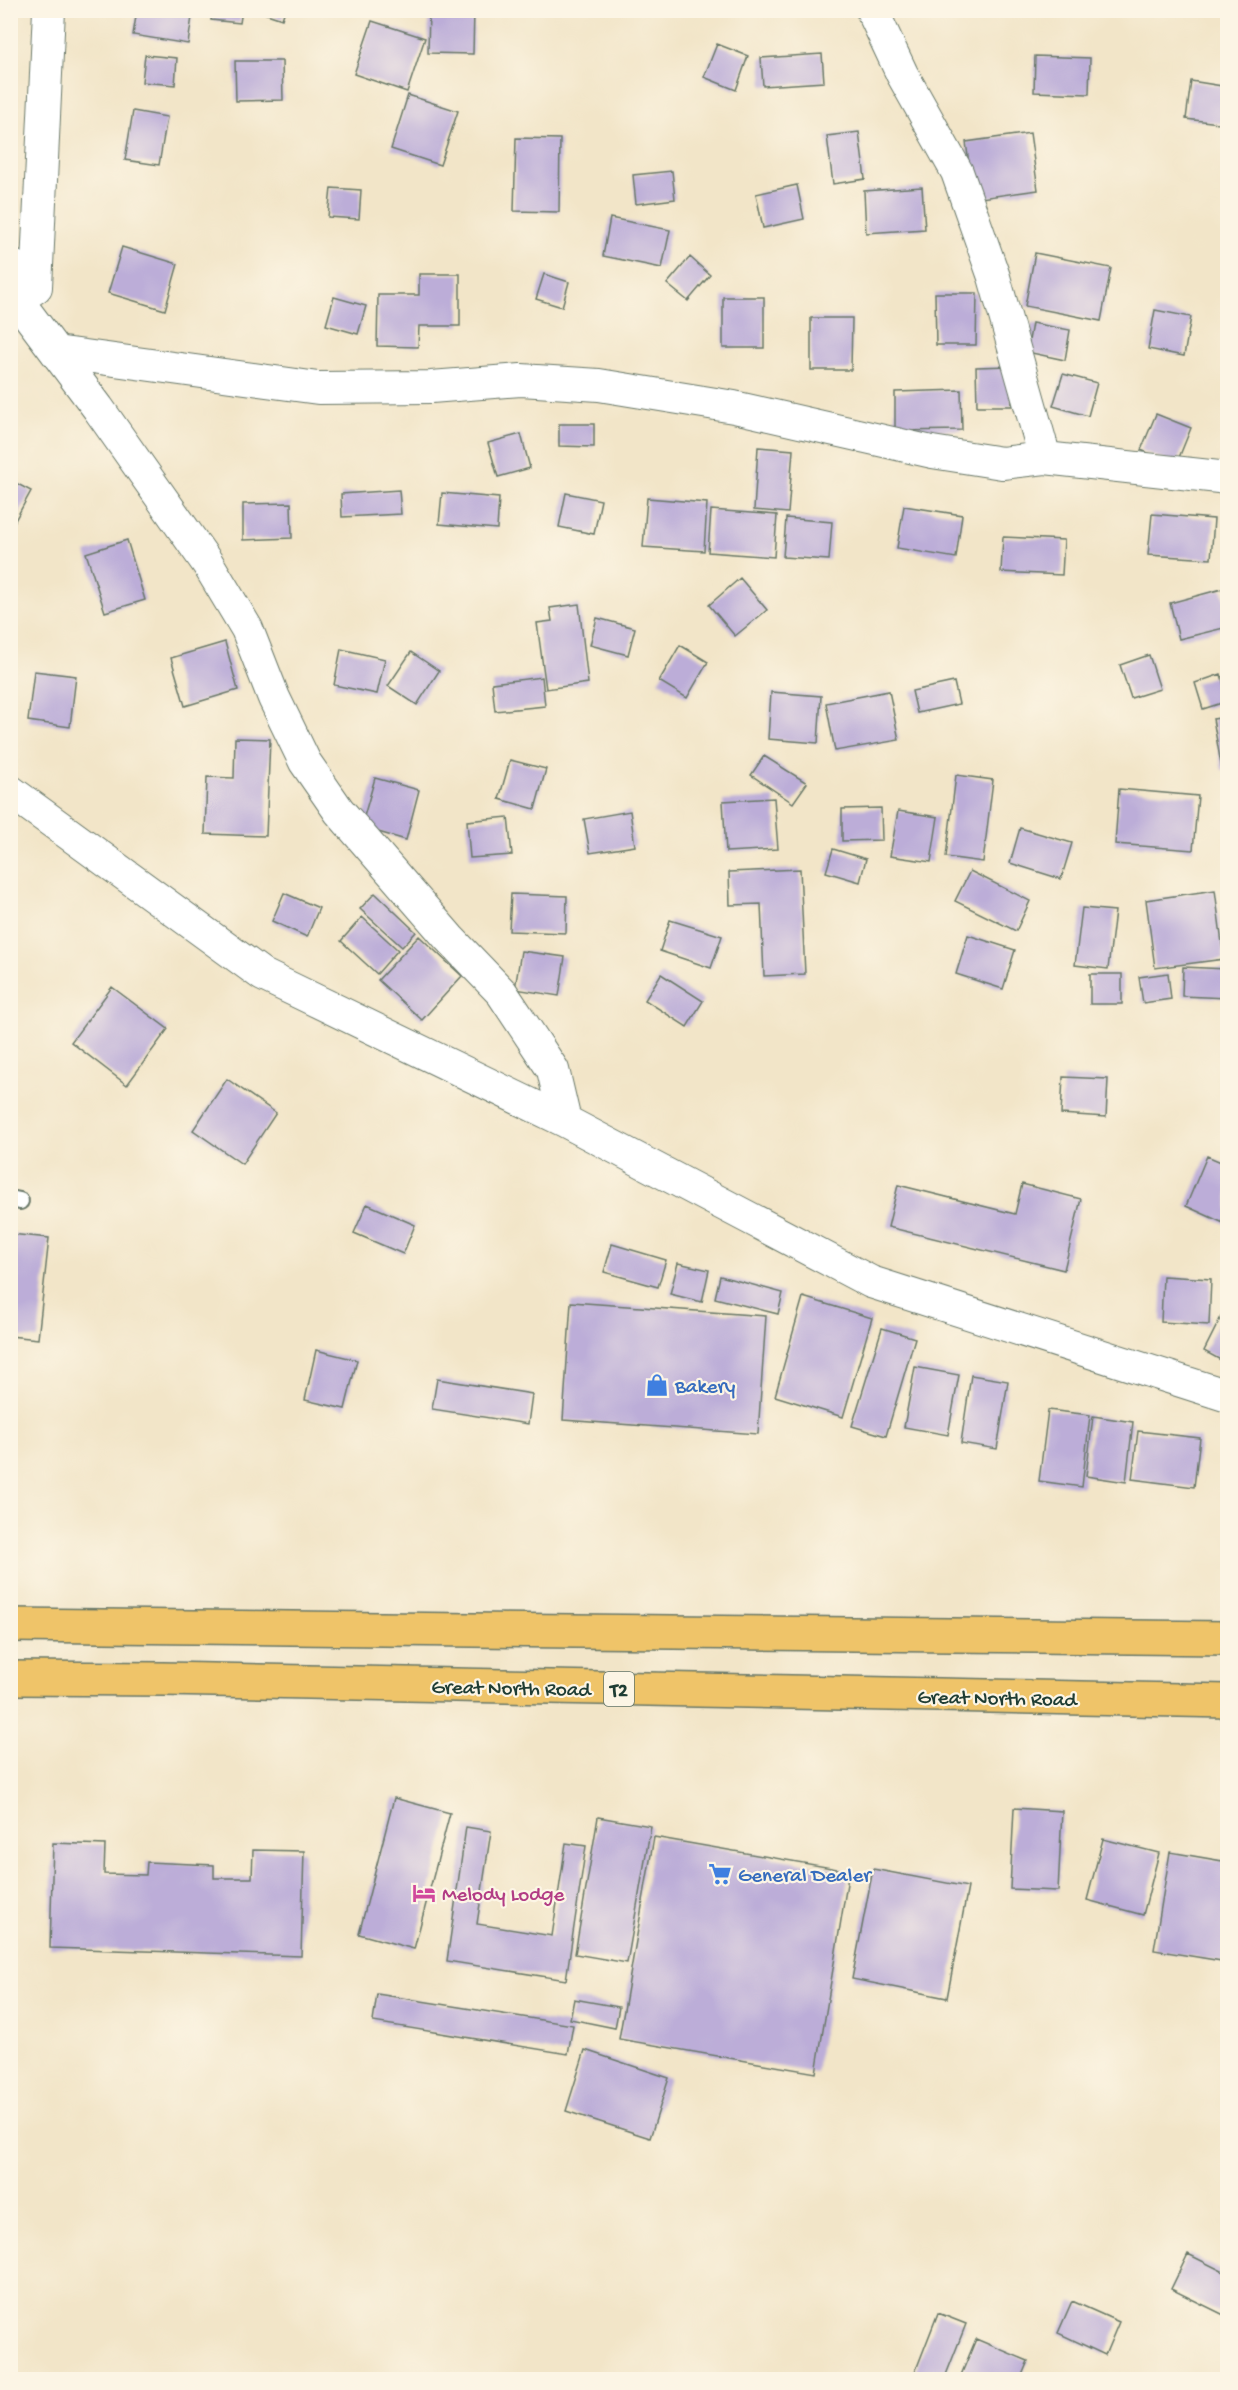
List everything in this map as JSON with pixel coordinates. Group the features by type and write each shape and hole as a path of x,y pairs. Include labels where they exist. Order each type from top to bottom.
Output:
{"highway":[{"path":"10,1625 1227,1638"},
{"name":"Great North Road","path":"10,1678 163,1679 1227,1701"}],"street":[{"path":"36,287 49,10"},
{"path":"47,64 67,10"},
{"path":"872,10 902,74 957,172 994,277 1045,458"},
{"path":"10,264 36,287"},
{"path":"36,287 17,300 213,573 247,629 274,698 305,762 339,811 449,938 502,993 553,1070 565,1121"},
{"path":"56,352 318,387 431,387 521,380 599,385 734,407 932,452 1002,463 1045,458 1227,478"},
{"path":"10,791 263,975 565,1121 871,1282 1227,1396"}],"building":[{"path":"137,10 193,10 188,44 133,35"},
{"path":"212,10 242,10 240,23 211,20"},
{"path":"255,10 285,10 282,19"},
{"path":"429,10 474,10 473,54 428,53"},
{"path":"372,21 425,38 407,92 354,74"},
{"path":"717,44 748,56 736,90 704,77"},
{"path":"822,54 824,82 763,86 761,58"},
{"path":"145,55 177,58 175,85 142,82"},
{"path":"1035,56 1090,58 1089,94 1034,92"},
{"path":"235,61 282,61 283,100 236,101"},
{"path":"1191,81 1228,87 1227,124 1186,119"},
{"path":"408,95 458,111 440,165 391,149"},
{"path":"133,111 167,117 159,165 125,160"},
{"path":"859,132 865,179 833,184 827,136"},
{"path":"1030,133 1038,190 974,199 966,142"},
{"path":"516,138 560,139 559,212 514,211"},
{"path":"672,171 675,199 636,204 633,175"},
{"path":"797,185 804,219 763,228 756,194"},
{"path":"922,187 925,229 866,233 864,191"},
{"path":"331,188 361,190 359,219 328,217"},
{"path":"610,218 670,230 662,268 603,256"},
{"path":"122,247 178,264 165,310 108,293"},
{"path":"1035,253 1111,268 1101,321 1025,306"},
{"path":"690,257 710,275 688,301 667,284"},
{"path":"419,274 460,274 460,326 419,326 418,347 377,346 378,295 419,295"},
{"path":"544,274 569,282 562,307 536,299"},
{"path":"935,293 977,293 976,345 936,345"},
{"path":"334,297 366,306 358,334 326,325"},
{"path":"723,297 764,297 764,348 723,348"},
{"path":"1155,310 1191,317 1184,356 1148,349"},
{"path":"811,318 852,318 851,370 811,370"},
{"path":"1032,323 1070,330 1065,360 1027,352"},
{"path":"1011,366 1012,406 977,406 976,367"},
{"path":"1063,374 1097,383 1088,416 1053,406"},
{"path":"961,390 962,430 895,431 895,392"},
{"path":"1156,414 1191,428 1176,465 1141,450"},
{"path":"559,424 594,424 594,447 559,446"},
{"path":"521,434 530,468 498,477 488,443"},
{"path":"758,447 793,450 788,513 754,510"},
{"path":"10,480 31,491 12,526 10,525"},
{"path":"399,490 401,514 342,517 341,494"},
{"path":"442,493 499,498 497,529 439,524"},
{"path":"566,493 601,500 594,534 559,527"},
{"path":"647,498 707,503 704,551 643,547"},
{"path":"291,503 292,538 243,540 243,504"},
{"path":"904,506 962,515 956,558 897,548"},
{"path":"711,510 777,515 774,557 708,552"},
{"path":"1152,514 1214,519 1211,559 1148,555"},
{"path":"786,518 832,522 829,560 783,557"},
{"path":"1003,537 1064,540 1062,575 1001,572"},
{"path":"127,540 145,600 105,612 86,553"},
{"path":"740,578 767,610 735,636 709,605"},
{"path":"1222,589 1228,608 1228,627 1179,639 1170,603"},
{"path":"579,604 588,683 546,689 537,623 552,621 550,608"},
{"path":"597,618 635,628 628,655 590,645"},
{"path":"225,642 238,690 185,706 171,658"},
{"path":"680,645 708,662 687,698 659,681"},
{"path":"341,649 385,659 377,694 334,685"},
{"path":"411,652 439,671 417,705 388,686"},
{"path":"1149,655 1160,689 1131,698 1120,665"},
{"path":"34,671 76,676 70,727 28,721"},
{"path":"1221,674 1228,701 1203,709 1195,683"},
{"path":"542,677 545,706 495,711 492,683"},
{"path":"954,682 959,704 917,713 912,691"},
{"path":"889,691 899,740 835,751 826,703"},
{"path":"771,692 821,696 818,743 768,739"},
{"path":"1228,717 1228,769 1222,770 1213,719"},
{"path":"235,738 270,739 266,836 205,834 207,777 234,778"},
{"path":"764,756 807,783 793,803 751,775"},
{"path":"510,760 546,769 535,809 499,799"},
{"path":"956,775 993,780 983,862 946,857"},
{"path":"375,778 419,790 406,840 361,827"},
{"path":"1119,789 1198,796 1193,850 1115,844"},
{"path":"774,798 778,849 726,852 723,801"},
{"path":"881,808 882,840 842,841 842,809"},
{"path":"630,811 635,846 590,853 584,819"},
{"path":"898,811 938,817 931,862 890,856"},
{"path":"508,817 512,855 470,858 467,821"},
{"path":"1020,828 1072,843 1061,879 1010,863"},
{"path":"833,849 866,859 860,882 826,872"},
{"path":"800,869 805,974 764,976 761,904 730,905 729,872"},
{"path":"970,871 1030,901 1016,931 955,901"},
{"path":"1215,890 1224,959 1155,968 1146,900"},
{"path":"284,893 319,908 307,937 272,921"},
{"path":"375,893 416,932 402,947 360,909"},
{"path":"511,894 567,896 566,933 509,931"},
{"path":"1082,908 1115,911 1108,969 1075,965"},
{"path":"362,917 398,950 377,974 341,941"},
{"path":"670,920 722,936 711,968 660,951"},
{"path":"968,935 1015,950 1003,989 956,974"},
{"path":"419,936 462,976 422,1020 378,980"},
{"path":"521,951 565,957 559,996 515,989"},
{"path":"1183,967 1227,969 1227,998 1182,996"},
{"path":"1168,973 1171,999 1143,1003 1139,977"},
{"path":"661,974 703,1001 687,1027 645,1000"},
{"path":"1090,974 1122,974 1122,1004 1090,1004"},
{"path":"112,987 168,1029 127,1085 71,1042"},
{"path":"1063,1077 1108,1079 1106,1117 1061,1114"},
{"path":"227,1079 276,1113 242,1164 193,1130"},
{"path":"1207,1156 1228,1165 1228,1225 1186,1206"},
{"path":"1022,1184 1081,1199 1064,1270 888,1227 898,1185 1015,1214"},
{"path":"367,1204 415,1225 403,1254 354,1233"},
{"path":"10,1234 49,1238 38,1339 10,1336"},
{"path":"612,1244 666,1260 658,1287 604,1272"},
{"path":"678,1263 709,1270 702,1302 670,1294"},
{"path":"720,1276 783,1293 778,1314 715,1298"},
{"path":"1163,1276 1211,1279 1209,1325 1161,1322"},
{"path":"803,1297 872,1318 843,1417 775,1396"},
{"path":"571,1302 766,1316 758,1434 563,1420"},
{"path":"1223,1313 1228,1315 1228,1364 1204,1351"},
{"path":"882,1328 915,1338 886,1436 852,1426"},
{"path":"316,1350 357,1360 345,1409 305,1400"},
{"path":"915,1367 959,1375 948,1435 904,1427"},
{"path":"971,1375 1008,1381 997,1449 961,1443"},
{"path":"437,1379 532,1394 528,1424 432,1409"},
{"path":"1048,1410 1090,1415 1082,1487 1039,1481"},
{"path":"1093,1416 1133,1422 1126,1482 1086,1476"},
{"path":"1138,1431 1200,1438 1194,1487 1132,1479"},
{"path":"394,1798 450,1813 414,1949 359,1934"},
{"path":"1014,1808 1062,1811 1058,1891 1010,1889"},
{"path":"598,1817 651,1826 627,1963 575,1954"},
{"path":"466,1827 491,1831 477,1924 552,1936 566,1843 586,1846 566,1980 447,1961"},
{"path":"654,1837 849,1871 816,2073 619,2039"},
{"path":"1103,1839 1159,1853 1143,1915 1087,1900"},
{"path":"53,1843 105,1845 104,1874 146,1875 147,1862 214,1865 214,1878 252,1878 253,1850 304,1851 301,1956 50,1948"},
{"path":"1170,1852 1228,1862 1228,1962 1154,1950"},
{"path":"873,1869 968,1887 947,1998 852,1979"},
{"path":"377,1994 573,2025 568,2054 373,2022"},
{"path":"574,1999 619,2007 615,2028 570,2019"},
{"path":"585,2050 669,2078 650,2138 566,2111"},
{"path":"1188,2254 1228,2274 1228,2317 1171,2289"},
{"path":"1072,2301 1119,2322 1105,2355 1058,2333"},
{"path":"938,2313 966,2324 944,2380 912,2380"},
{"path":"976,2339 1028,2361 1020,2380 959,2380"}],"place":[{"name":"Bakery","path":"657,1385"},
{"name":"General Dealer","path":"720,1874"},
{"name":"Melody Lodge","path":"424,1893"}]}
